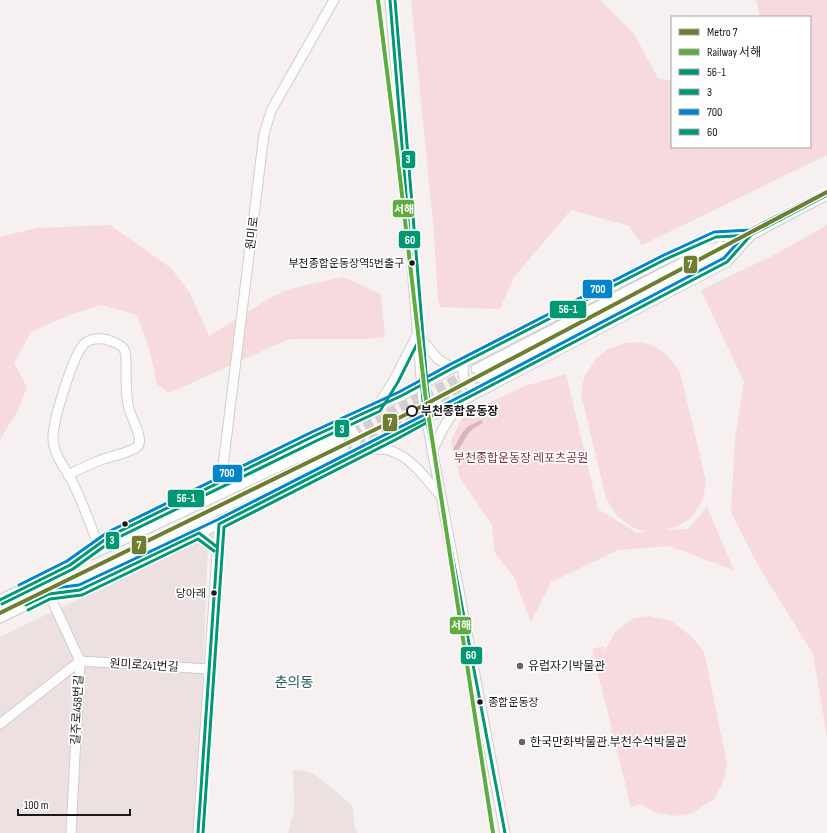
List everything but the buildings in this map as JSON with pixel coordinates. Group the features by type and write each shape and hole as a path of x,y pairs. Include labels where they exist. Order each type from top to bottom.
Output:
{"street":[{"name":"원미로","path":"220,482 264,134 276,100 334,0"},
{"path":"390,0 417,334 426,418 504,833"},
{"path":"478,374 702,252 751,235 827,195"},
{"path":"70,565 110,536 340,424 401,396 464,362 666,259 716,237 751,235"},
{"path":"49,594 80,590 219,524 481,391 727,262 751,235"},
{"path":"417,334 438,359 453,368"},
{"path":"377,407 394,380 417,334"},
{"path":"68,475 98,461 130,450 138,446 140,442 127,398 126,357 124,349 118,344 106,339 90,340 85,343 82,348 72,369 53,430 53,442 59,459 82,502 98,545"},
{"path":"464,362 462,370 464,379 468,385 481,391"},
{"path":"432,452 442,429 456,409 471,396"},
{"path":"340,424 350,428 354,434 357,446 356,454"},
{"path":"0,600 70,565 340,438"},
{"path":"0,618 344,448"},
{"path":"367,449 387,450 400,455 413,464 441,495"},
{"path":"198,833 219,524"},
{"path":"199,533 217,547"},
{"name":"길주로458번길","path":"49,594 80,661 71,833"},
{"path":"0,724 80,661"},
{"name":"원미로241번길","path":"80,661 208,669"}],"shaded area":[{"path":"481,420 483,423 474,428 468,434 459,449 456,451 453,450 467,427"},
{"path":"199,541 208,548 195,833 0,833 0,637"},
{"path":"293,769 313,773 353,807 354,823 357,833 288,833 294,810"}],"green space":[{"path":"411,0 600,0 634,34 658,78 671,81 671,148 811,148 811,16 760,16 756,0 827,0 827,155 642,245 629,226 571,210 514,277 500,309 440,307 438,298 434,233"},
{"path":"110,225 171,268 190,293 209,336 270,298 289,289 343,277 381,294 385,337 366,339 289,339 169,393 157,384 149,348 137,315 101,305 69,315 31,332 14,363 27,387 18,410 0,441 0,237 37,228"},
{"path":"827,225 827,737 813,654 759,567 731,512 735,438 744,382 701,290 776,254"},
{"name":"부천종합운동장 레포츠공원","path":"625,343 644,343 655,347 673,362 680,372 706,481 703,499 691,518 676,527 665,530 688,529 707,507 734,570 669,546 618,550 551,582 531,622 514,577 495,553 492,525 460,478 451,441 464,414 525,386 566,374 598,509 637,533 646,532 632,527 617,516 606,498 581,394 584,377 596,359 608,349"},
{"path":"649,616 671,621 692,637 704,652 727,763 724,780 714,799 692,813 674,816 654,812 641,804 630,807 592,649 603,646 605,651 615,632 634,618"}],"tunnel":[{"path":"340,438 476,369"},
{"path":"344,448 480,378"}],"metro line":[{"name":"7","path":"0,613 409,413 827,192"}],"rail line":[{"name":"서해","path":"378,0 425,393 493,833"}],"transit line":[{"name":"60","path":"390,0 423,401 505,833"},
{"name":"3","path":"203,833 224,527 395,440 431,419 395,0"},
{"name":"700","path":"0,612 47,589 79,585 217,520 469,392 724,258 748,231 825,191"},
{"name":"56-1","path":"198,833 219,524 471,396 727,262 751,235 827,195"},
{"name":"700","path":"19,585 67,561 108,532 312,432 399,392 664,255 714,232 750,230 760,225"},
{"name":"56-1","path":"0,600 70,565 110,536 314,436 401,396 666,259 716,237 751,235 762,229"},
{"name":"3","path":"2,604 73,569 113,540 380,411 398,382 421,336"},
{"name":"56-1","path":"26,605 49,594 80,590 199,533 217,547"},
{"name":"3","path":"28,610 50,599 82,595 198,539 214,551"}],"place":[{"name":"부천종합운동장역5번출구","path":"412,263"},
{"name":"부천종합운동장","path":"412,411"},
{"name":"당아래","path":"214,593"},
{"name":"유럽자기박물관","path":"520,666"},
{"name":"종합운동장","path":"480,702"},
{"name":"한국만화박물관.부천수석박물관","path":"522,742"}],"district":[{"name":"춘의동","path":"294,682"}]}
